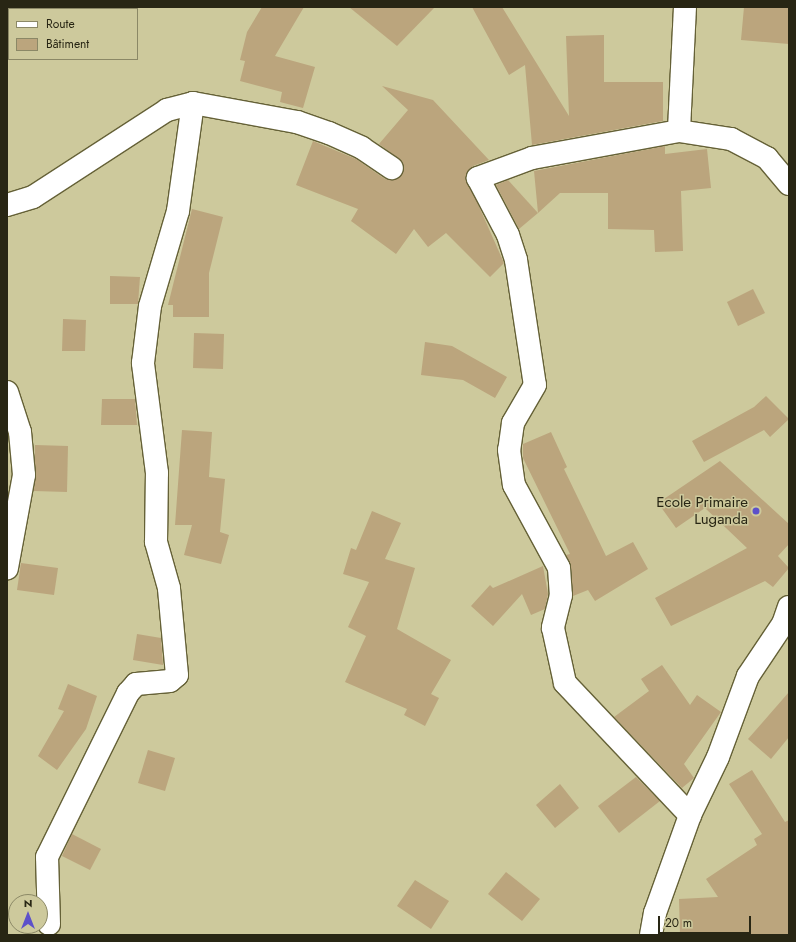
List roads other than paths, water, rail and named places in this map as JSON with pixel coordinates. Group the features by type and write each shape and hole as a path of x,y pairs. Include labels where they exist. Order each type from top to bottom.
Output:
{"street":[{"path":"680,131 684,7"},
{"path":"7,205 33,197 167,110 193,103 297,122 329,133 362,148 392,168"},
{"path":"49,924 47,857 128,693 136,684 170,681 177,675 169,588 156,542 157,473 143,362 150,306 178,211 193,103"},
{"path":"690,815 565,683 553,628 561,595 559,568 514,485 509,450 513,424 534,385 516,260 508,235 478,178 532,158 680,131 731,139 767,158 789,184"},
{"path":"7,392 20,432 24,475 7,568"},
{"path":"651,935 654,913 690,815 718,757 748,676 783,624 789,607"}],"place":[{"name":"Ecole Primaire Luganda","path":"756,511"}]}
